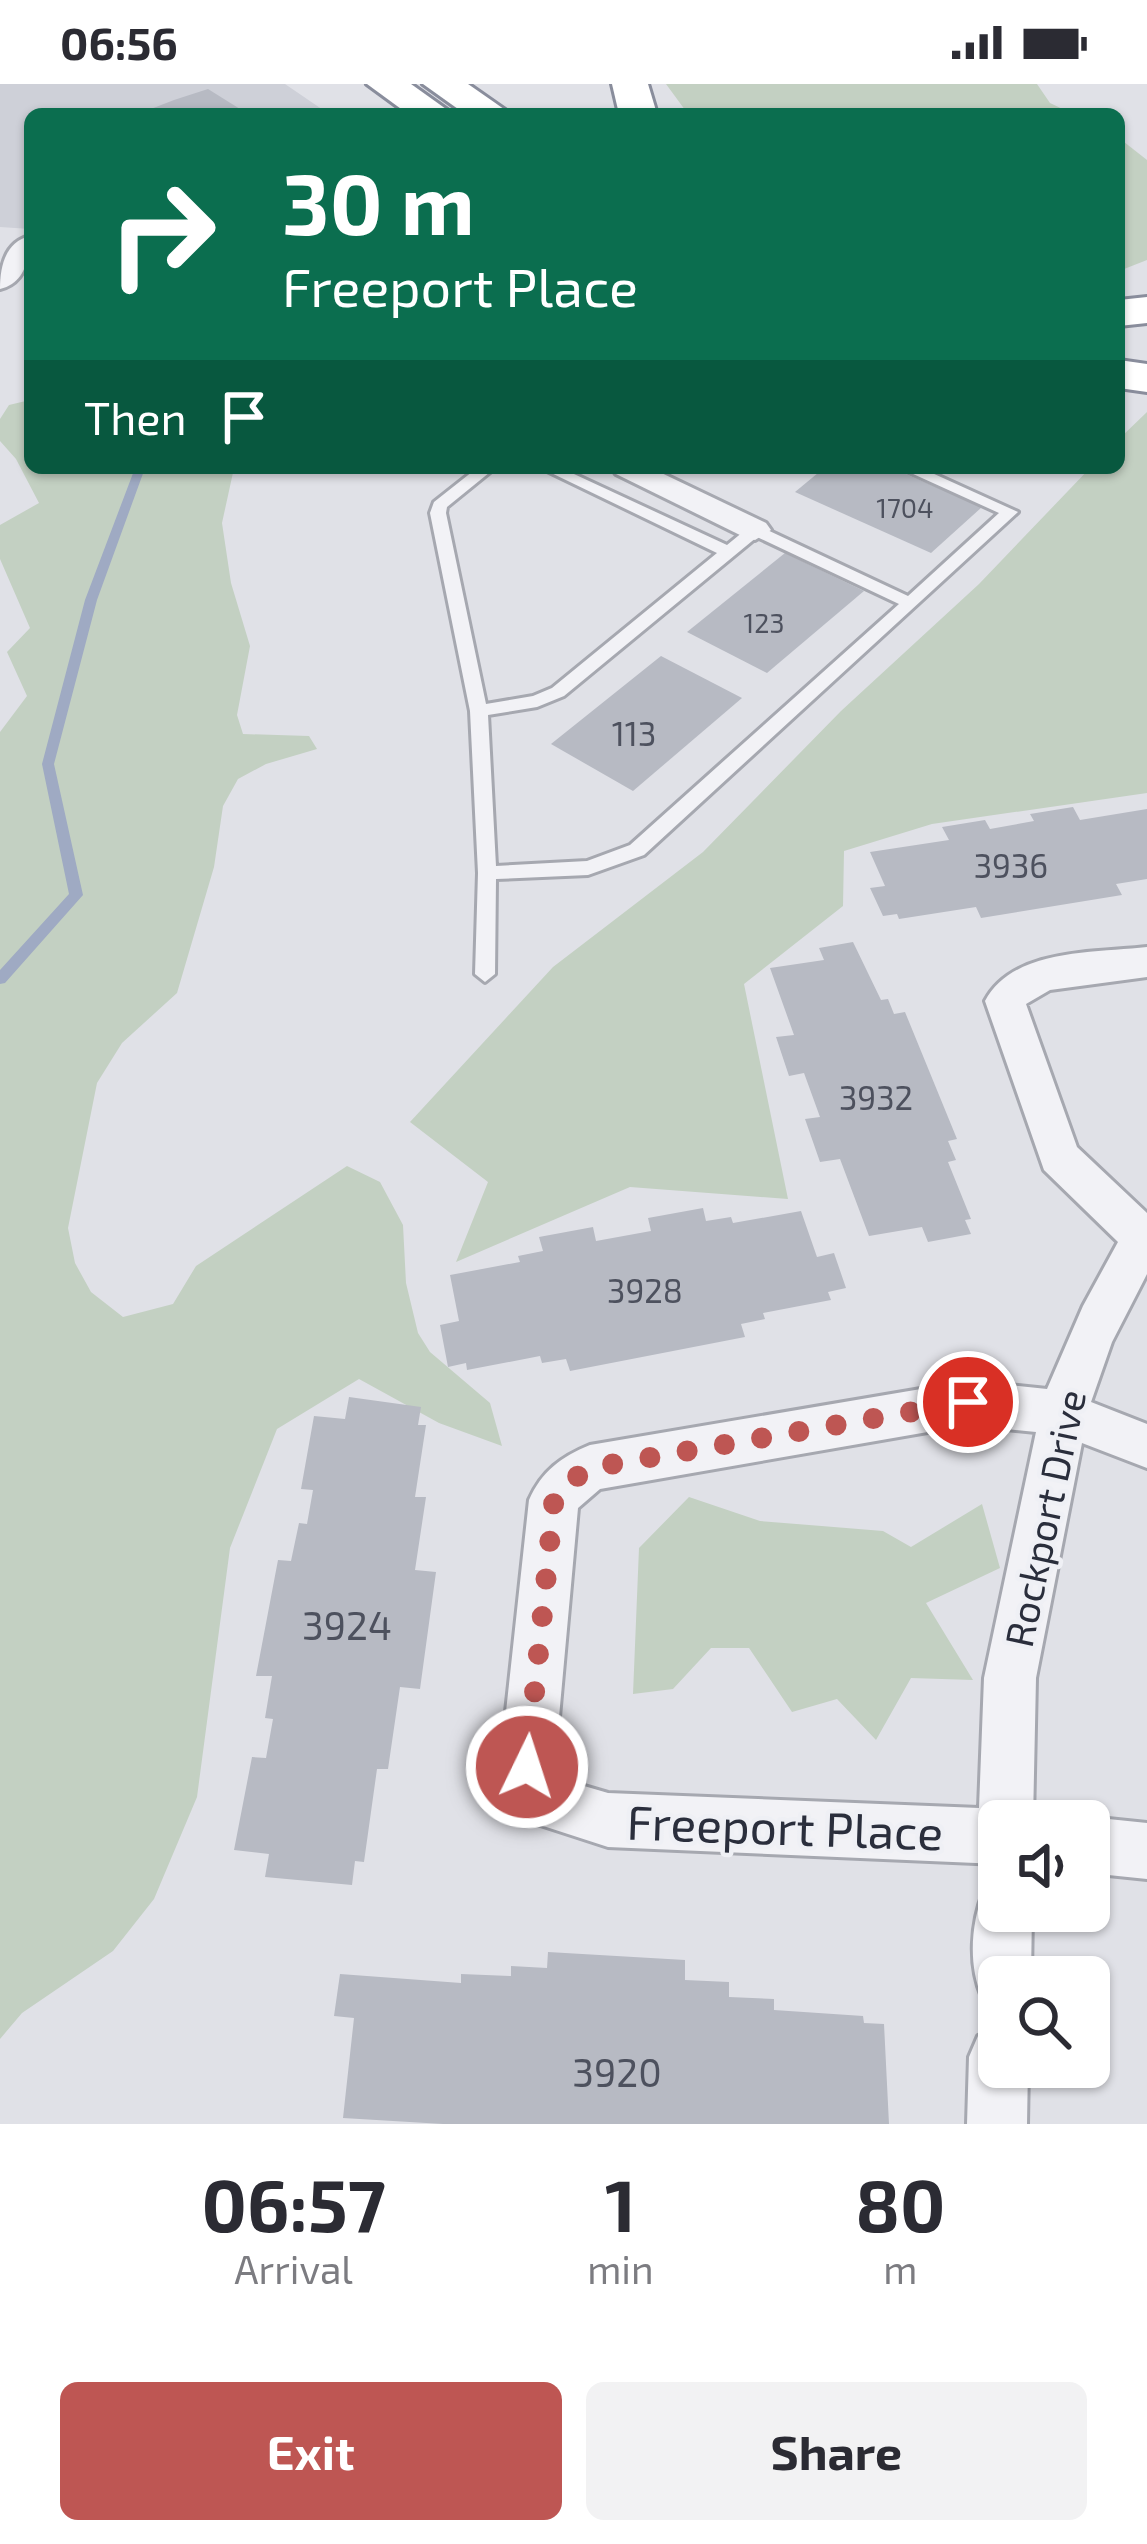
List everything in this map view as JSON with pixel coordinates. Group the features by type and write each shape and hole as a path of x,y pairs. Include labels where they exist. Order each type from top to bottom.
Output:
{"highway":[{"path":"385,84 424,108"},
{"path":"441,84 482,108"}],"street":[{"path":"0,280 24,235"},
{"path":"639,474 754,530"},
{"path":"1145,1236 1059,1157 1005,1001 1010,990 1032,977 1147,962"},
{"name":"Rockport Drive","path":"1007,1800 1010,1678 1064,1413 1098,1316 1145,1236"},
{"name":"Freeport Place","path":"978,1834 608,1820 550,1803 527,1767 554,1500 566,1484 590,1468 968,1402 1064,1413 1147,1446"},
{"path":"1110,1847 1147,1851"},
{"path":"997,2124 998,2088"}],"lane":[{"path":"479,474 440,505 438,512 478,711 487,873 485,974"},
{"path":"562,474 728,552"},
{"path":"487,873 588,868 638,850 1010,512 922,474"},
{"path":"478,711 537,701 559,692 754,530 910,603"}],"shaded area":[{"path":"0,84 285,84 320,108 24,108 24,229 0,227"}],"green space":[{"path":"666,84 1037,84 1050,103 1060,108 684,108"},
{"path":"1125,143 1147,160 1147,260 1125,269"},
{"path":"24,401 24,474 233,474 222,523 231,583 250,646 237,715 243,734 309,736 317,749 266,764 238,779 223,806 214,867 177,993 122,1043 97,1083 68,1228 75,1263 91,1292 123,1317 173,1304 196,1266 347,1166 380,1182 403,1225 406,1283 418,1333 430,1352 490,1403 502,1446 439,1423 359,1379 277,1429 230,1548 197,1797 154,1899 113,1951 22,2013 0,2039 0,732 27,696 7,652 30,628 0,559 0,525 39,503 16,459 0,441 0,419 9,405"},
{"path":"1147,412 1147,793 932,824 844,851 843,906 744,984 788,1199 630,1187 456,1262 488,1182 410,1122 553,967 703,852 841,711 979,584 1084,474 1125,474 1125,433"},
{"path":"689,1497 760,1521 883,1531 911,1547 982,1504 1000,1568 926,1603 973,1680 911,1678 876,1740 837,1699 792,1712 749,1648 711,1648 673,1689 633,1694 639,1548"}],"building":[{"path":"208,89 238,108 153,108"},
{"path":"817,474 906,474 982,507 931,553 795,492"},
{"path":"785,553 864,591 767,673 687,632"},
{"path":"661,656 742,698 633,791 551,744"},
{"path":"1073,807 1080,820 1147,809 1147,879 1116,884 1122,895 981,918 976,907 899,919 897,914 883,916 870,888 885,886 870,852 949,840 942,827 985,820 990,829 1034,821 1030,814"},
{"path":"853,942 881,1000 888,999 894,1014 905,1012 957,1139 948,1141 956,1160 948,1162 971,1219 965,1220 971,1234 928,1242 922,1227 869,1236 840,1159 820,1162 805,1119 820,1117 804,1073 789,1076 776,1037 794,1035 770,968 824,960 819,948"},
{"path":"703,1208 706,1221 731,1217 733,1223 801,1211 817,1257 834,1253 846,1288 828,1292 831,1300 763,1313 765,1319 741,1324 745,1337 570,1371 566,1359 542,1363 540,1356 467,1370 466,1363 448,1367 440,1325 459,1321 450,1275 520,1262 518,1256 543,1251 539,1237 593,1227 596,1241 651,1231 648,1218"},
{"path":"349,1397 421,1407 418,1425 426,1425 415,1497 426,1497 415,1570 436,1572 420,1689 400,1687 388,1769 377,1769 364,1862 355,1861 352,1885 265,1877 269,1854 234,1850 252,1757 266,1758 273,1719 265,1718 272,1676 256,1676 278,1560 291,1561 299,1523 307,1524 313,1490 301,1489 314,1416 345,1419"},
{"path":"548,1952 685,1960 685,1980 729,1982 729,1997 774,1999 774,2010 863,2016 864,2023 884,2024 889,2124 443,2124 343,2118 354,2018 334,2016 340,1974 461,1983 461,1974 511,1976 511,1966 547,1968"}],"waterway":[{"path":"0,979 76,895 48,764 91,600 138,474"}],"route":[{"path":"527,1767 554,1500 566,1484 590,1468 968,1402"}]}
